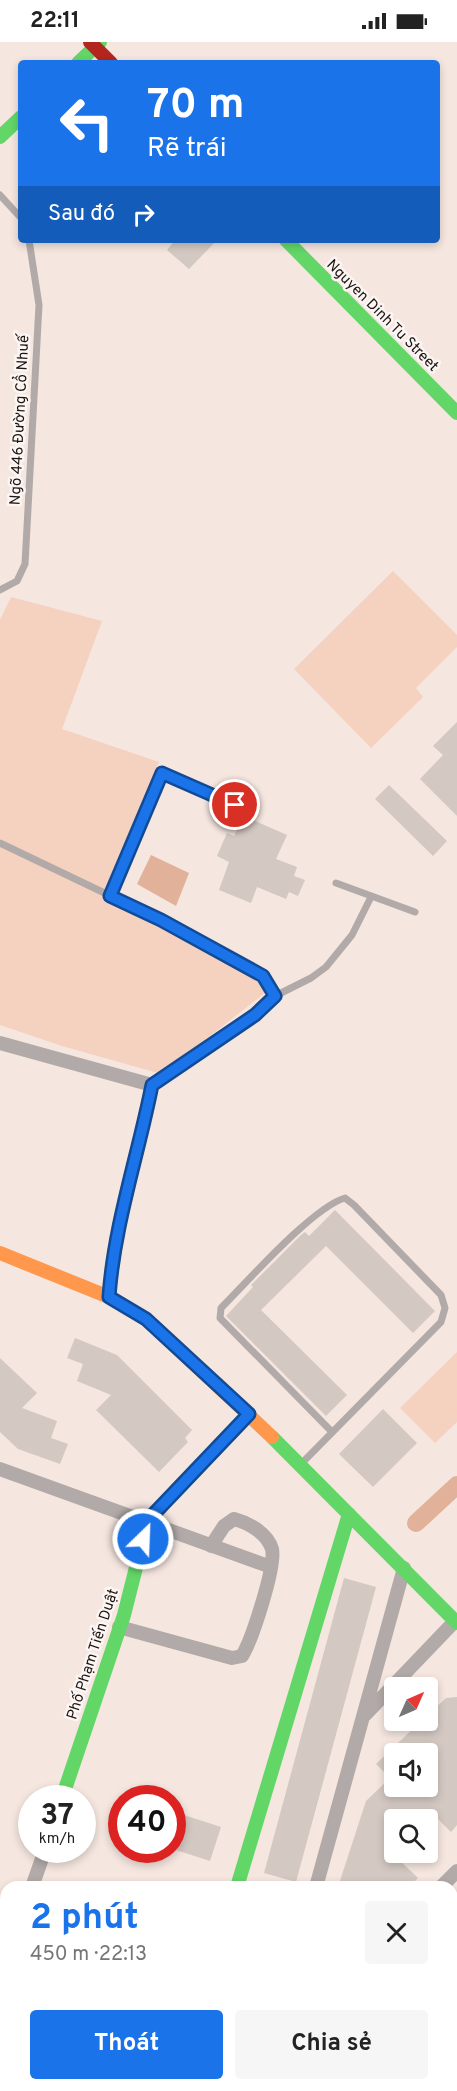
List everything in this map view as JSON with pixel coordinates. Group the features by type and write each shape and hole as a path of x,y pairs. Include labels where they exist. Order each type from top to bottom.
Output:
{"street":[{"path":"81,60 95,44 108,60"},
{"path":"0,137 18,120"},
{"name":"Nguyen Dinh Tu Street","path":"289,243 457,413"},
{"path":"0,1043 152,1085 140,1149 112,1254 109,1297"},
{"path":"0,1253 109,1297 146,1319 302,1464 456,1622 363,1718"},
{"name":"Phố Phạm Tiến Duật","path":"66,1785 120,1627 148,1520 249,1414"},
{"path":"0,1469 148,1520 271,1567"},
{"path":"239,1881 349,1514"},
{"path":"120,1627 232,1658 242,1656 249,1645 271,1567 272,1547 262,1534 246,1522 234,1519 224,1526 211,1545"},
{"path":"318,1881 404,1568"},
{"path":"35,1881 41,1863"}],"lane":[{"path":"0,195 18,215"},
{"name":"Ngõ 446 Đường Cổ Nhuế","path":"0,590 17,581 25,564 39,305 29,243"},
{"path":"110,896 162,773 235,805"},
{"path":"0,843 161,920 263,976 275,996"},
{"path":"336,883 415,912"},
{"path":"152,1085 255,1015 275,996 311,978 326,967 352,936 371,897"},
{"path":"302,1464 441,1322 445,1308 441,1295 345,1198 333,1202 306,1224 221,1308 220,1318 332,1432"}],"shaded area":[{"path":"393,571 457,635 457,647 416,688 423,697 371,748 294,669"},
{"path":"11,597 102,621 62,729 159,762 105,899 125,907 265,981 266,992 158,1073 62,1046 0,1025 0,620"},
{"path":"151,855 189,873 176,906 137,884"},
{"path":"457,1352 457,1422 435,1443 400,1408"}],"building":[{"path":"173,243 214,243 189,269 167,250"},
{"path":"457,722 457,816 420,779 443,755 433,746"},
{"path":"389,785 447,841 433,856 375,799"},
{"path":"244,816 287,835 276,859 297,867 294,876 305,880 298,896 289,892 286,899 257,887 251,903 219,890 229,862 217,856 227,833 234,836"},
{"path":"335,1210 435,1311 413,1333 326,1246 261,1310 347,1395 326,1416 226,1316 253,1287 251,1285 301,1235 305,1232 309,1236"},
{"path":"75,1338 117,1355 192,1430 185,1438 188,1442 159,1472 96,1410 111,1395 77,1381 83,1364 67,1358"},
{"path":"0,1358 37,1393 22,1408 57,1421 51,1438 68,1444 60,1464 18,1449 0,1432"},
{"path":"383,1409 417,1443 373,1487 339,1454"},
{"path":"344,1578 376,1587 296,1881 264,1873"},
{"path":"457,1697 457,1825 451,1832 438,1819 438,1809 384,1809 384,1863 402,1863 418,1878 415,1881 340,1881 366,1801 384,1784 384,1797 438,1797 438,1743 398,1743 410,1731 438,1731 438,1706 446,1698"},
{"path":"384,1756 384,1772 376,1764"},
{"path":"186,1816 221,1827 210,1861 186,1853"}],"waterway":[{"path":"416,1523 457,1485"}],"traffic: fast":[{"path":"81,60 100,42"},
{"path":"0,137 18,120"},
{"path":"289,243 457,413"},
{"path":"66,1785 124,1615 148,1520 249,1414"},
{"path":"272,1437 457,1623"},
{"path":"239,1881 349,1514"}],"traffic: slow":[{"path":"0,1253 109,1297 146,1319 272,1437"}],"traffic: jam":[{"path":"90,42 108,60"}],"route":[{"path":"143,1539 148,1520 249,1414 146,1319 109,1297 112,1254 140,1149 152,1085 255,1015 275,996 263,976 161,920 110,896 162,773 235,805"}]}
